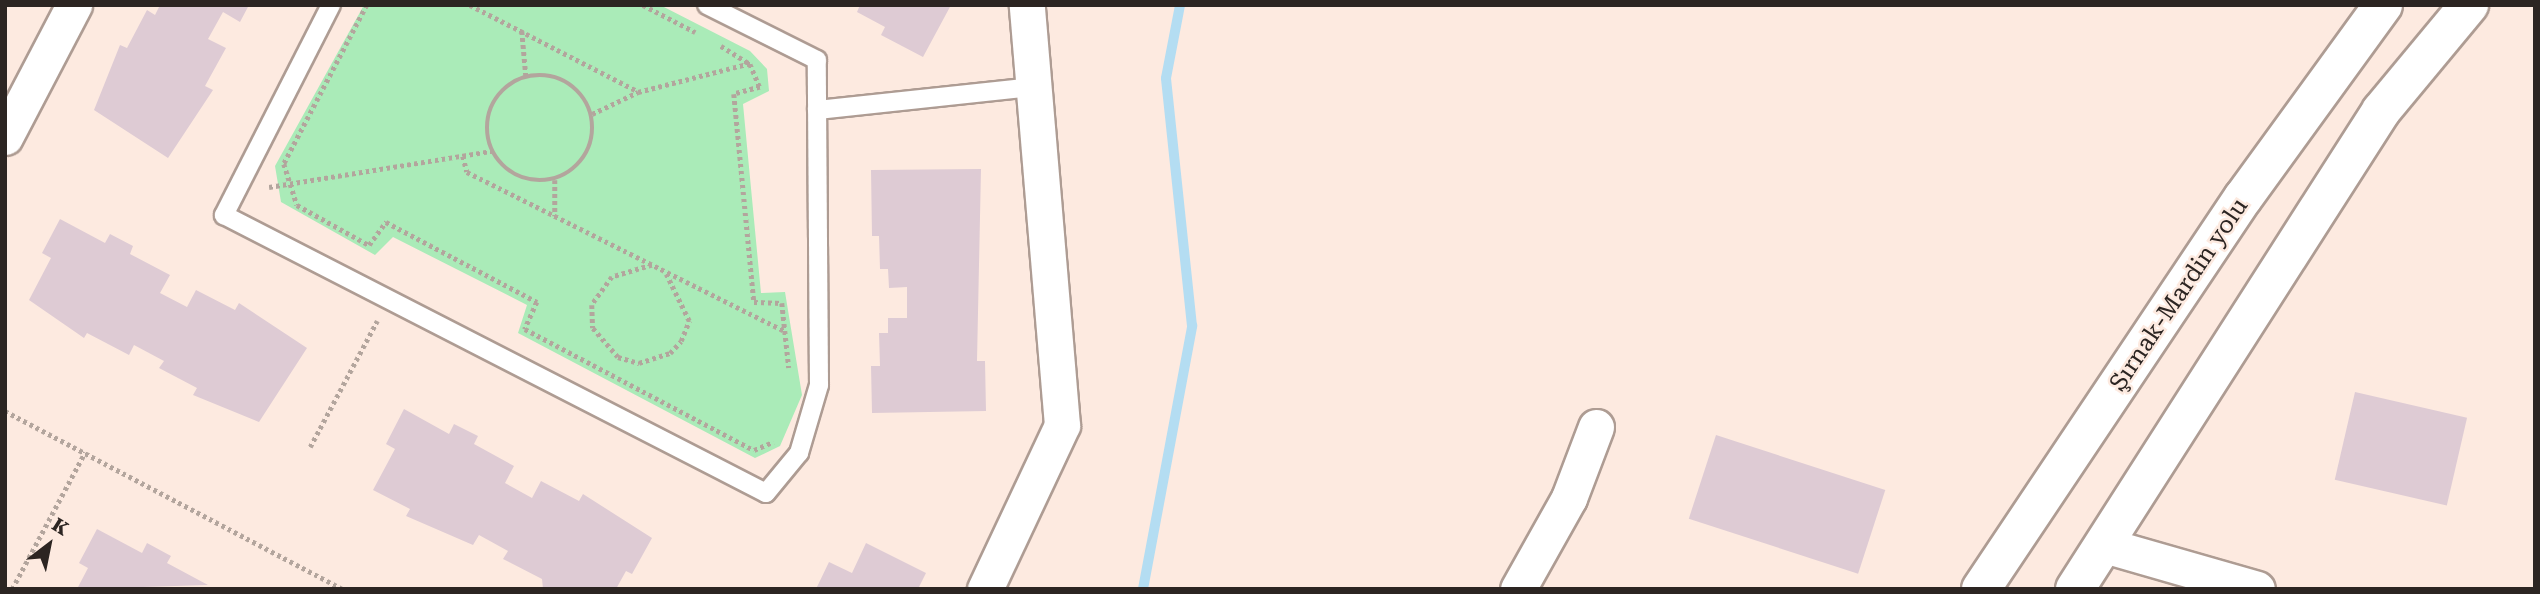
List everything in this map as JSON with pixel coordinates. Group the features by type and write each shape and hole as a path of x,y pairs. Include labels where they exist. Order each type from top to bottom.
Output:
{"highway":[{"name":"Şırnak-Mardin yolu","path":"1981,589 2243,198 2383,5"},
{"path":"2075,589 2374,122 2469,5"}],"street":[{"path":"5,137 74,5"},
{"path":"985,589 1062,425 1027,5"},
{"path":"1518,589 1569,498 1596,428"},
{"path":"2104,545 2257,589"}],"lane":[{"path":"331,5 224,215 766,493 799,453 819,385 817,60 707,5"},
{"path":"817,110 1032,87"}],"path":[{"path":"367,5 284,164 286,184 297,205 369,245 386,222 537,302 525,329 754,450 780,432"},
{"path":"470,5 638,92"},
{"path":"522,31 526,76"},
{"path":"592,114 638,92 750,64 795,49"},
{"path":"744,58 750,64 760,87 734,94 754,302 782,303 790,379"},
{"path":"526,76 567,81 592,114 588,154 555,180 514,175 492,151 487,121 493,102 526,76"},
{"path":"236,192 492,151"},
{"path":"463,156 467,172 818,349"},
{"path":"555,180 555,216"},
{"path":"653,265 612,277 592,305 593,328 618,357 639,363 670,354 681,341 689,321 664,271"},
{"path":"310,447 388,299"},
{"path":"5,411 343,589"},
{"path":"12,589 85,452"}],"green space":[{"path":"364,5 660,5 750,51 767,69 769,91 743,104 761,293 785,292 802,395 780,446 755,458 518,333 527,305 393,237 375,255 281,202 275,166"}],"building":[{"path":"160,5 249,5 240,22 223,12 208,39 226,48 205,86 213,90 168,158 94,110 120,45 127,48 147,10 155,15"},
{"path":"860,5 951,5 923,57 881,35 885,27 857,12"},
{"path":"981,169 977,361 985,361 986,411 872,413 871,366 880,366 879,333 888,333 888,318 907,318 907,287 889,288 888,269 880,269 879,236 872,236 871,170"},
{"path":"60,219 105,243 110,234 133,246 130,254 170,275 160,293 187,307 196,290 235,310 239,303 307,348 259,422 193,395 197,388 159,368 164,361 134,345 129,355 87,333 84,338 29,300 51,258 42,253"},
{"path":"2355,392 2467,418 2447,506 2335,480"},
{"path":"404,409 449,434 454,424 478,436 474,444 514,466 505,483 532,498 541,481 579,501 583,494 652,538 632,574 626,571 616,589 543,589 542,579 503,559 508,551 479,535 473,545 406,516 410,509 373,490 395,449 386,444"},
{"path":"1716,435 1885,490 1858,574 1689,519"},
{"path":"97,529 142,553 147,543 171,556 167,563 208,585 77,589 88,568 79,563"},
{"path":"866,543 926,573 918,589 816,589 829,562 852,573"}],"waterway":[{"path":"1143,589 1192,326 1166,78 1180,5"}]}
